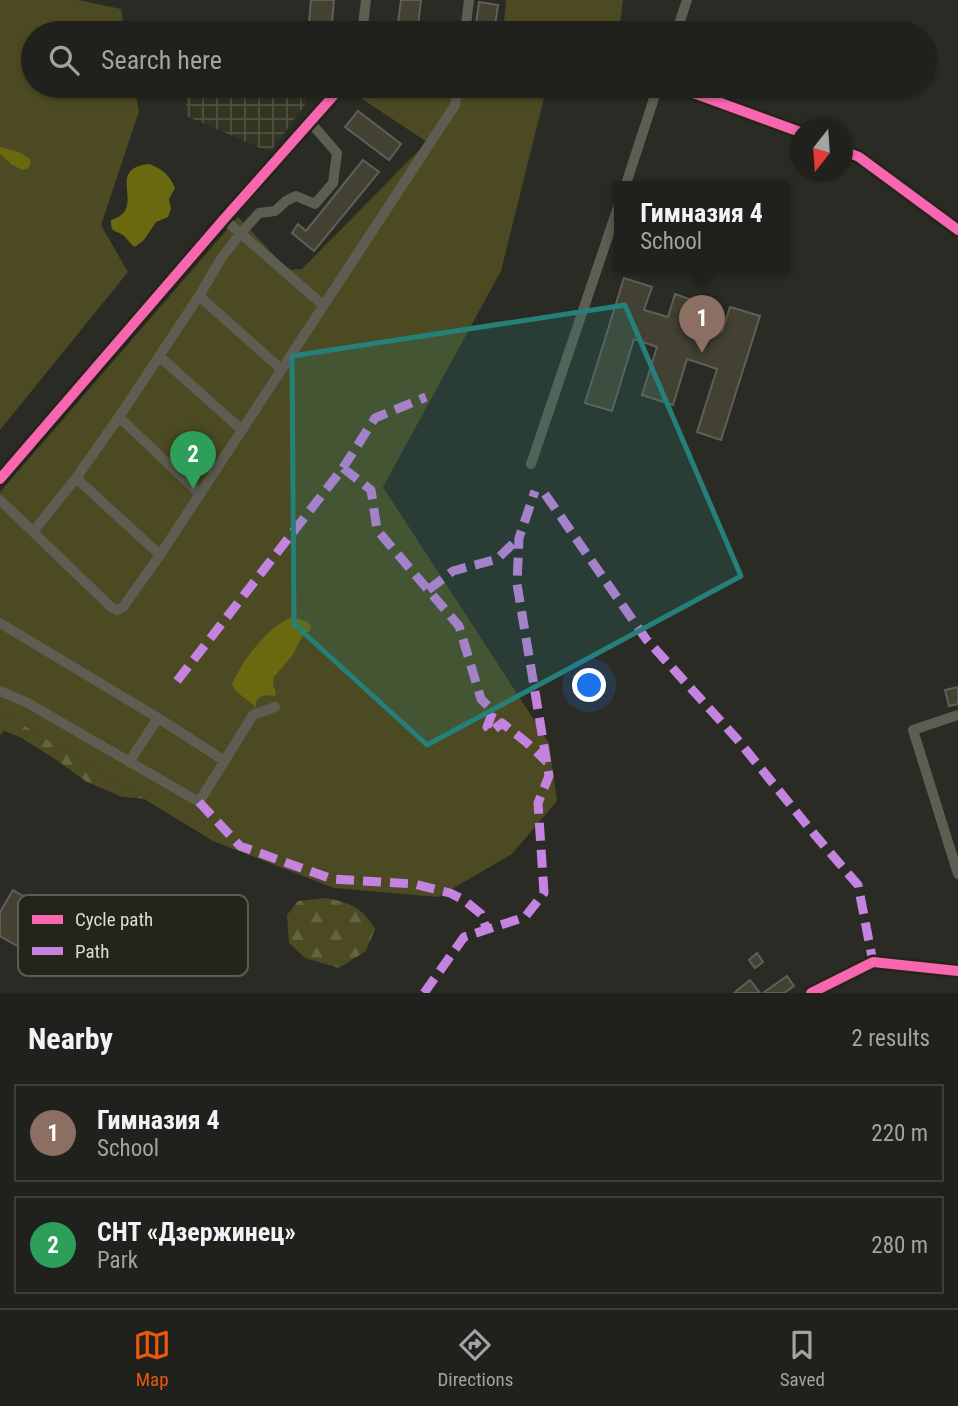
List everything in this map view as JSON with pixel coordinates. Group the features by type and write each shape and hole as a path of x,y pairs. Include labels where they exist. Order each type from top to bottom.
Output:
{"street":[{"path":"363,21 366,0"},
{"path":"466,21 469,0"},
{"path":"680,21 687,0"},
{"path":"0,479 331,98"},
{"path":"0,500 111,607 117,610 123,607 160,555 455,105 456,98"},
{"path":"627,181 655,98"},
{"path":"708,98 790,128"},
{"path":"33,532 76,478 199,296 222,257 241,233 259,213 275,211 296,196 315,204 333,183 337,153 310,122"},
{"path":"853,155 958,230"},
{"path":"224,219 323,305"},
{"path":"531,464 614,219"},
{"path":"199,296 281,369"},
{"path":"159,356 242,430"},
{"path":"119,416 200,494"},
{"path":"76,478 160,555"},
{"path":"0,624 225,761"},
{"path":"0,691 26,702 200,803 253,715 275,708"},
{"path":"958,715 913,730 958,874"},
{"path":"130,762 158,718"},
{"path":"811,993 873,962 958,971"}],"highlighted area":[{"path":"625,305 741,576 427,745 294,624 292,356"}],"shaded area":[{"path":"186,98 306,98 305,105 270,152 186,116"},
{"path":"0,147 21,153 30,159 28,168 23,170 12,165 0,154"},
{"path":"149,164 165,173 175,188 169,199 171,209 168,217 156,222 144,240 135,247 123,235 113,230 111,220 122,215 126,207 129,173 136,167"},
{"path":"292,617 308,622 310,631 303,635 292,656 274,677 276,694 260,697 256,708 236,691 232,684 242,665 264,637"}],"green space":[{"path":"0,0 78,0 121,9 123,21 21,21 21,98 136,98 139,111 101,225 128,272 0,430"},
{"path":"506,0 623,0 620,21 504,21"},
{"path":"361,98 544,98 501,271 383,487 549,743 557,801 512,854 438,897 334,888 213,841 0,711 0,492 238,217 288,270 302,269 427,142"},
{"path":"0,701 151,799 122,797 87,782 20,737 4,731 0,735"},
{"path":"326,898 355,907 375,929 366,951 339,968 305,958 289,943 287,915 298,901"}],"building":[{"path":"311,0 334,0 332,21 309,21"},
{"path":"401,0 421,0 418,21 398,21"},
{"path":"479,2 498,5 496,21 476,21"},
{"path":"358,111 401,144 389,160 345,127"},
{"path":"363,160 379,172 314,251 292,233 298,224 306,231"},
{"path":"624,278 652,287 644,310 668,317 675,294 701,303 695,324 722,332 730,307 760,316 721,440 697,432 717,369 687,359 673,405 642,395 657,347 634,339 612,411 585,403"},
{"path":"958,687 958,704 949,706 945,690"},
{"path":"13,890 22,895 18,895 18,946 0,936 0,912"},
{"path":"757,953 763,962 755,968 749,960"},
{"path":"787,976 794,986 784,993 763,993"},
{"path":"750,980 760,993 734,993"}],"marked path":[{"path":"177,681 343,468 375,418 426,397"},
{"path":"343,468 371,490 377,530 459,626 481,699 493,711 487,727 491,732 502,723 547,762"},
{"path":"424,993 464,937 525,917 544,893 538,803 549,776 517,584 519,538 535,491"},
{"path":"545,494 646,639 737,739 858,885 873,962"},
{"path":"428,590 453,571 497,559 519,538"},
{"path":"199,802 240,846 332,879 414,884 450,893 481,914 487,930"}],"cycle path":[{"path":"0,479 331,98"},
{"path":"707,98 790,128"},
{"path":"853,155 958,230"},
{"path":"811,993 873,962 958,971"}],"place":[{"name":"Гимназия 4","path":"702,353"},
{"name":"СНТ «Дзержинец»","path":"193,489"}]}
